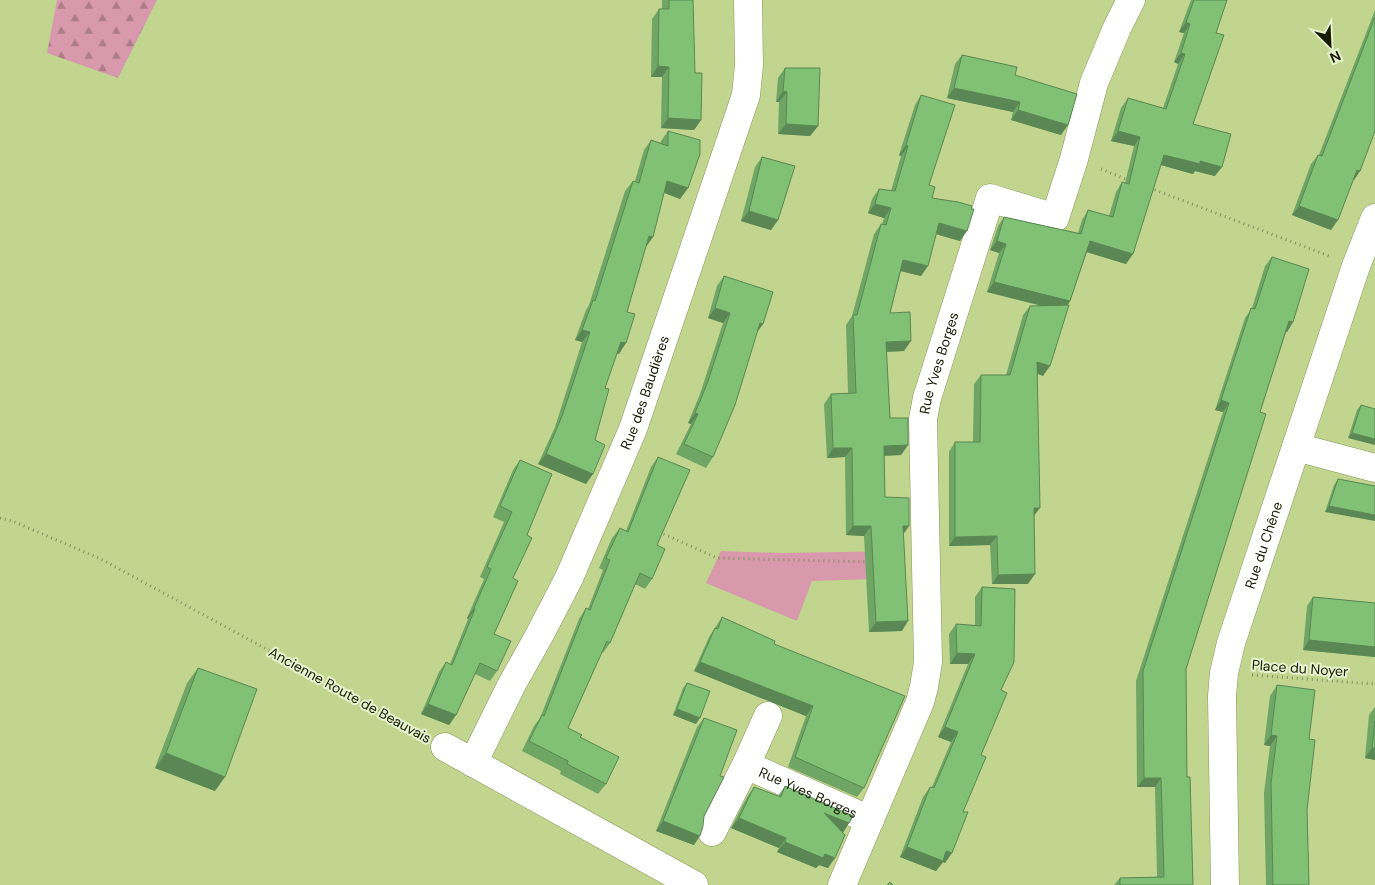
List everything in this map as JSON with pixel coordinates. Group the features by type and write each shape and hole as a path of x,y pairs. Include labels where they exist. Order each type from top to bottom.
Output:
{"street":[{"name":"Rue des Baudières","path":"473,763 511,686 569,578 633,429 746,94 749,65 748,0"},
{"name":"Rue Yves Borges","path":"842,885 920,702 924,687 928,662 923,419 927,398 990,198 1055,218 1074,159 1094,83 1131,0"},
{"name":"Rue du Chêne","path":"1225,885 1222,729 1224,673 1231,643 1296,447 1375,218"},
{"path":"1296,447 1375,468"},
{"name":"Rue Yves Borges","path":"712,832 768,716"},
{"name":"Ancienne Route de Beauvais","path":"445,747 694,885"},
{"name":"Rue Yves Borges","path":"746,765 870,820"}],"path":[{"path":"1074,159 1128,180"},
{"path":"1146,186 1364,254"},
{"name":"Ancienne Route de Beauvais","path":"0,518 12,521 99,558 335,685 445,747"},
{"path":"654,530 717,558 873,562"},
{"name":"Place du Noyer","path":"1224,673 1375,684"}],"green space":[{"path":"57,0 157,0 118,78 47,53"},
{"path":"721,551 783,553 901,551 903,578 812,581 797,621 706,583"}],"building":[{"path":"669,0 693,0 695,73 702,73 701,120 668,118 669,67 658,66 659,9 669,9"},
{"path":"1194,0 1227,0 1216,33 1224,35 1193,124 1231,134 1222,167 1200,161 1200,164 1164,155 1133,254 1090,241 1070,301 994,282 1006,244 997,241 1004,217 1081,234 1088,210 1113,217 1122,182 1129,184 1140,137 1118,131 1128,98 1166,109 1185,54 1181,53 1190,24 1186,22"},
{"path":"1375,17 1375,131 1360,171 1357,170 1338,220 1299,206 1318,155 1322,156"},
{"path":"962,55 1017,67 1015,75 1077,94 1068,125 1018,110 1020,102 954,88"},
{"path":"785,68 820,68 818,126 786,124 787,92 783,91"},
{"path":"921,95 955,105 929,185 935,187 932,198 958,202 972,206 971,209 974,209 967,231 939,223 928,266 903,260 890,313 910,312 911,341 886,342 890,418 908,418 908,445 884,446 885,497 909,498 909,526 903,526 908,621 876,622 871,526 853,526 852,448 833,448 831,394 856,393 853,315 857,315 881,224 886,225 891,208 875,204 879,189 895,191"},
{"path":"668,131 700,140 700,154 688,188 667,181 653,237 649,236 627,312 635,314 626,343 621,342 605,388 609,389 595,440 605,445 593,474 546,454 562,416 590,332 582,330 593,300 595,301 633,181 639,183 651,140 668,146"},
{"path":"762,157 795,166 778,220 749,211"},
{"path":"1272,257 1309,269 1293,322 1289,321 1260,412 1266,414 1186,669 1187,777 1190,777 1193,885 1120,885 1120,878 1164,877 1161,778 1144,778 1143,671 1229,403 1221,400 1251,308 1255,309"},
{"path":"724,276 773,292 763,324 760,323 735,405 713,457 684,444 698,414 695,413 707,384 730,313 715,308"},
{"path":"1069,305 1050,366 1037,362 1040,508 1034,508 1035,574 998,575 997,536 955,537 955,442 980,442 981,375 1010,375 1030,306"},
{"path":"1361,405 1375,409 1375,439 1352,433"},
{"path":"658,457 690,470 657,545 665,549 652,579 640,573 610,643 607,641 568,728 582,735 580,737 619,757 606,784 567,764 568,761 529,741 542,715 544,716 586,608 590,610 610,560 606,558 620,528 628,532"},
{"path":"520,460 552,474 527,535 532,538 513,578 518,581 494,634 511,641 497,671 480,663 456,715 428,704 446,662 452,665 491,569 487,567 512,512 500,506"},
{"path":"1338,479 1375,486 1375,515 1329,506"},
{"path":"982,587 1015,589 1014,662 1001,690 1007,693 981,755 986,757 963,812 968,812 952,853 946,851 943,861 907,847 930,787 934,788 958,732 945,727 975,654 957,653 956,624 981,626"},
{"path":"1313,597 1375,603 1375,647 1309,640"},
{"path":"722,617 775,641 774,644 905,696 864,788 795,757 813,706 700,662 715,628 718,629"},
{"path":"198,668 257,689 225,777 166,753"},
{"path":"687,683 710,691 700,718 677,709"},
{"path":"1277,685 1315,690 1309,739 1315,740 1307,810 1309,885 1273,885 1271,783 1277,736 1271,735"},
{"path":"704,718 737,730 720,776 724,777 704,816 700,836 663,821"},
{"path":"1375,721 1375,748 1372,748"},
{"path":"785,786 853,816 849,823 824,813 845,835 835,858 825,854 823,858 785,842 786,838 739,818 754,787 781,797"}]}
